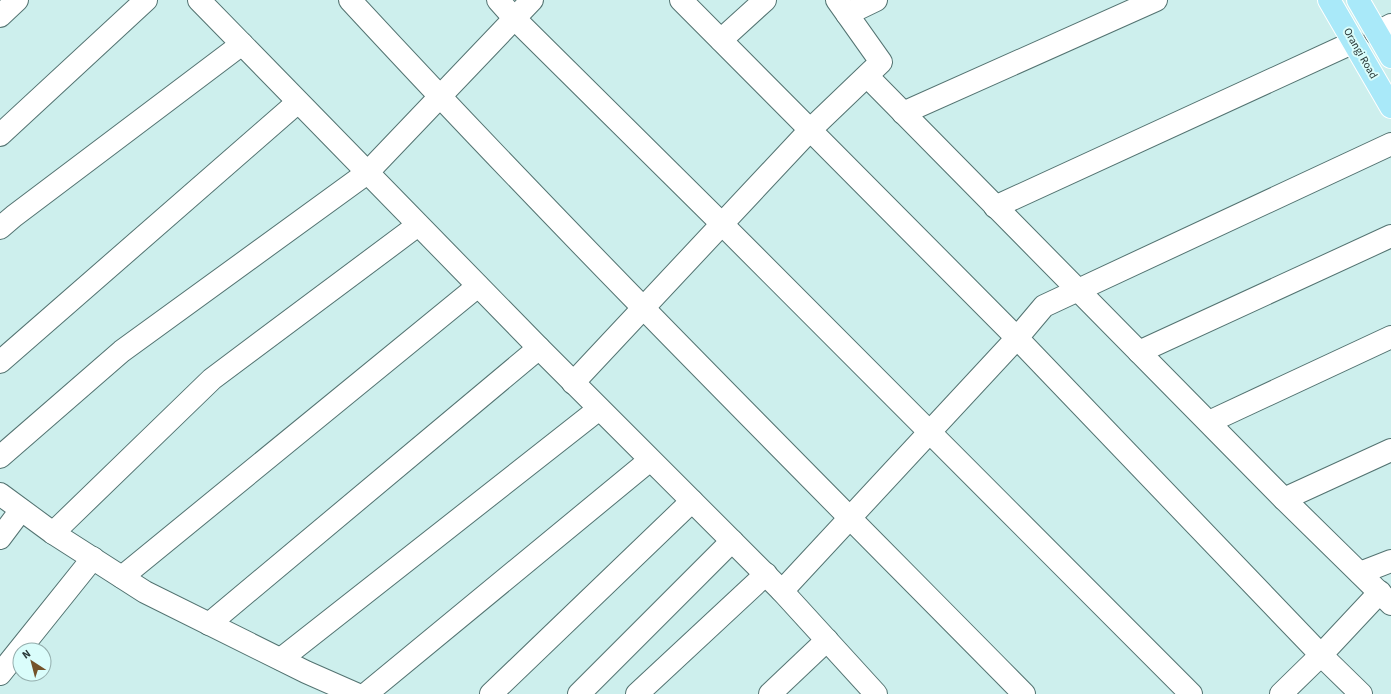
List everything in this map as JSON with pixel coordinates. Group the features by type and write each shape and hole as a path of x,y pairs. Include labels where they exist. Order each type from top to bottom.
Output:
{"main road":[{"name":"Orangi Road","path":"1329,0 1391,107"},
{"path":"1358,0 1383,29 1391,57"}],"street":[{"path":"0,16 17,0"},
{"path":"0,135 146,0"},
{"path":"199,0 573,383 766,574 876,694"},
{"path":"350,0 439,97 643,309 1024,694"},
{"path":"498,0 514,18 1191,694"},
{"path":"0,457 122,351 367,173 532,0"},
{"path":"681,0 1017,338 1321,655 1361,694"},
{"path":"721,40 765,0"},
{"path":"573,383 810,130 881,62 842,7 876,0"},
{"path":"903,113 1156,0"},
{"path":"995,207 1354,42"},
{"path":"0,228 242,44"},
{"path":"867,76 1284,499 1385,598 1321,655 1281,694"},
{"path":"0,362 298,102"},
{"path":"782,591 1017,338 1044,306 1391,144"},
{"path":"53,533 212,379 418,225"},
{"path":"1139,352 1391,236"},
{"path":"122,577 478,286"},
{"path":"1209,422 1391,337"},
{"path":"209,624 539,348"},
{"path":"281,659 599,409"},
{"path":"1284,499 1391,450"},
{"path":"366,694 650,460"},
{"path":"0,494 53,533 145,592 356,694"},
{"path":"491,694 692,501"},
{"path":"0,538 21,510"},
{"path":"579,694 732,541"},
{"path":"0,674 93,558"},
{"path":"1360,573 1391,561"},
{"path":"637,694 766,574"},
{"path":"770,694 827,640"}]}
